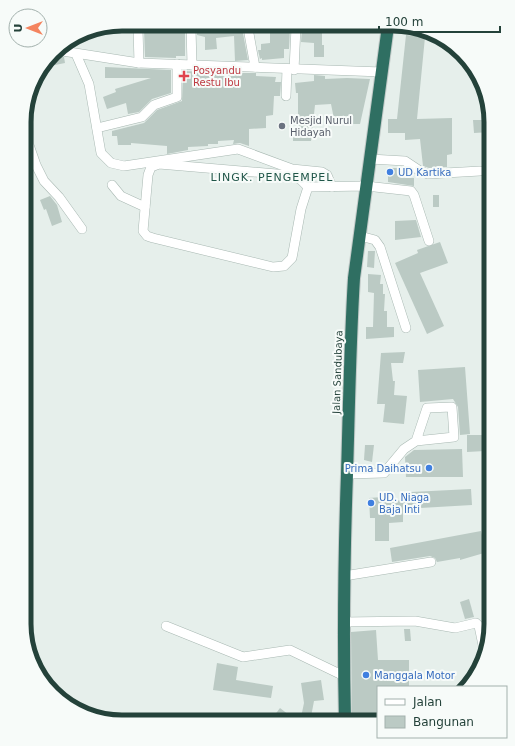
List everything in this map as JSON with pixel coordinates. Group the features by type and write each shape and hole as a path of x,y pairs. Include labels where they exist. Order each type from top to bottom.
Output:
{"highway":[{"name":"Jalan Sandubaya","path":"345,715 343,622 352,312 366,186 387,31"}],"street":[{"path":"138,31 139,63"},
{"path":"191,31 192,64"},
{"path":"249,31 255,68"},
{"path":"286,96 296,31"},
{"path":"64,51 139,63 192,64 291,70 382,72"},
{"path":"72,53 89,84 100,127 101,153 114,165 124,166 238,149 292,168 322,172 327,175 334,187"},
{"path":"100,127 142,117 154,105 176,97 177,64"},
{"path":"31,152 44,181 59,197 82,229"},
{"path":"370,159 405,161 420,171 428,174 480,171"},
{"path":"308,187 301,209 292,258 284,266 273,267 147,236 143,231 148,176 151,167 159,164 288,176 300,179 308,187 366,186 411,191 414,195 429,241"},
{"path":"112,185 121,196 145,207"},
{"path":"360,236 375,240 380,247 406,328"},
{"path":"347,474 384,473 404,449 416,441 454,437 452,407 427,408 416,441"},
{"path":"344,576 431,562"},
{"path":"343,622 415,621 455,628 476,624 479,626 482,641"},
{"path":"166,626 243,658 290,650 344,676"}],"building":[{"path":"144,31 185,31 185,56 176,56 176,58 145,57"},
{"path":"197,31 243,31 248,60 235,61 234,36 216,38 217,49 205,50 205,37 197,35"},
{"path":"270,31 290,31 289,49 284,49 284,58 260,59 258,50 261,50 261,44 270,43"},
{"path":"302,31 322,31 324,57 314,57 314,43 301,42"},
{"path":"406,35 425,37 417,119 452,118 452,154 447,155 447,167 429,168 423,166 420,139 405,140 405,133 388,133 388,119 397,119"},
{"path":"58,57 64,57 65,63 55,65 54,61"},
{"path":"105,67 171,70 171,93 152,99 139,112 128,114 126,103 107,109 103,97 116,92 115,89 151,78 105,78"},
{"path":"183,71 207,73 256,73 256,76 276,77 275,82 281,82 280,96 274,96 273,115 266,116 266,128 249,129 249,146 240,143 233,144 234,140 218,141 218,144 188,147 188,150 167,154 167,146 131,143 131,145 118,145 117,136 112,136 112,131 144,123 157,110 182,101"},
{"path":"314,75 325,76 325,79 370,79 360,124 335,124 331,104 315,105 311,141 293,141 293,131 295,131 296,121 298,122 298,93 296,93 295,83 314,81"},
{"path":"473,120 484,120 484,132 474,133"},
{"path":"388,168 402,168 402,178 414,178 414,186 388,182"},
{"path":"433,195 439,195 439,207 433,207"},
{"path":"50,196 57,205 62,222 52,226 46,209 44,210 40,200"},
{"path":"416,220 421,237 395,240 395,221"},
{"path":"440,242 448,263 420,273 444,326 427,334 395,263 418,253 417,250"},
{"path":"368,251 375,251 374,268 367,267"},
{"path":"368,274 381,275 380,284 383,284 383,294 385,294 384,311 387,311 387,327 394,327 394,337 366,339 366,327 373,327 374,293 368,292"},
{"path":"405,352 403,363 391,363 393,381 395,381 394,395 407,396 404,424 383,422 385,404 377,404 381,353"},
{"path":"465,367 470,434 460,435 458,407 453,399 420,402 418,370"},
{"path":"467,435 484,435 484,451 467,452"},
{"path":"365,445 374,445 372,462 364,460"},
{"path":"462,449 463,477 406,477 405,457 414,450"},
{"path":"471,489 472,505 403,509 403,522 389,523 389,541 375,541 375,518 370,518 369,498 382,497 382,501 412,500 411,492"},
{"path":"481,531 484,543 484,553 460,560 460,558 437,562 435,558 430,556 392,562 390,548"},
{"path":"469,599 474,617 465,619 460,602"},
{"path":"404,629 410,629 411,641 405,641"},
{"path":"376,630 378,660 409,660 409,686 377,686 377,715 352,715 351,632"},
{"path":"217,663 238,667 236,680 273,686 271,698 213,690"},
{"path":"321,680 324,700 314,701 311,715 301,715 304,703 301,683"},
{"path":"280,708 289,715 275,715"}],"place":[{"name":"Posyandu Restu Ibu","path":"184,76"},
{"name":"Mesjid Nurul Hidayah","path":"282,126"},
{"name":"UD Kartika","path":"390,172"},
{"name":"Prima Daihatsu","path":"429,468"},
{"name":"UD. Niaga Baja Inti","path":"371,503"},
{"name":"Manggala Motor","path":"366,675"}],"district":[{"name":"LINGK. PENGEMPEL","path":"272,177"}]}
